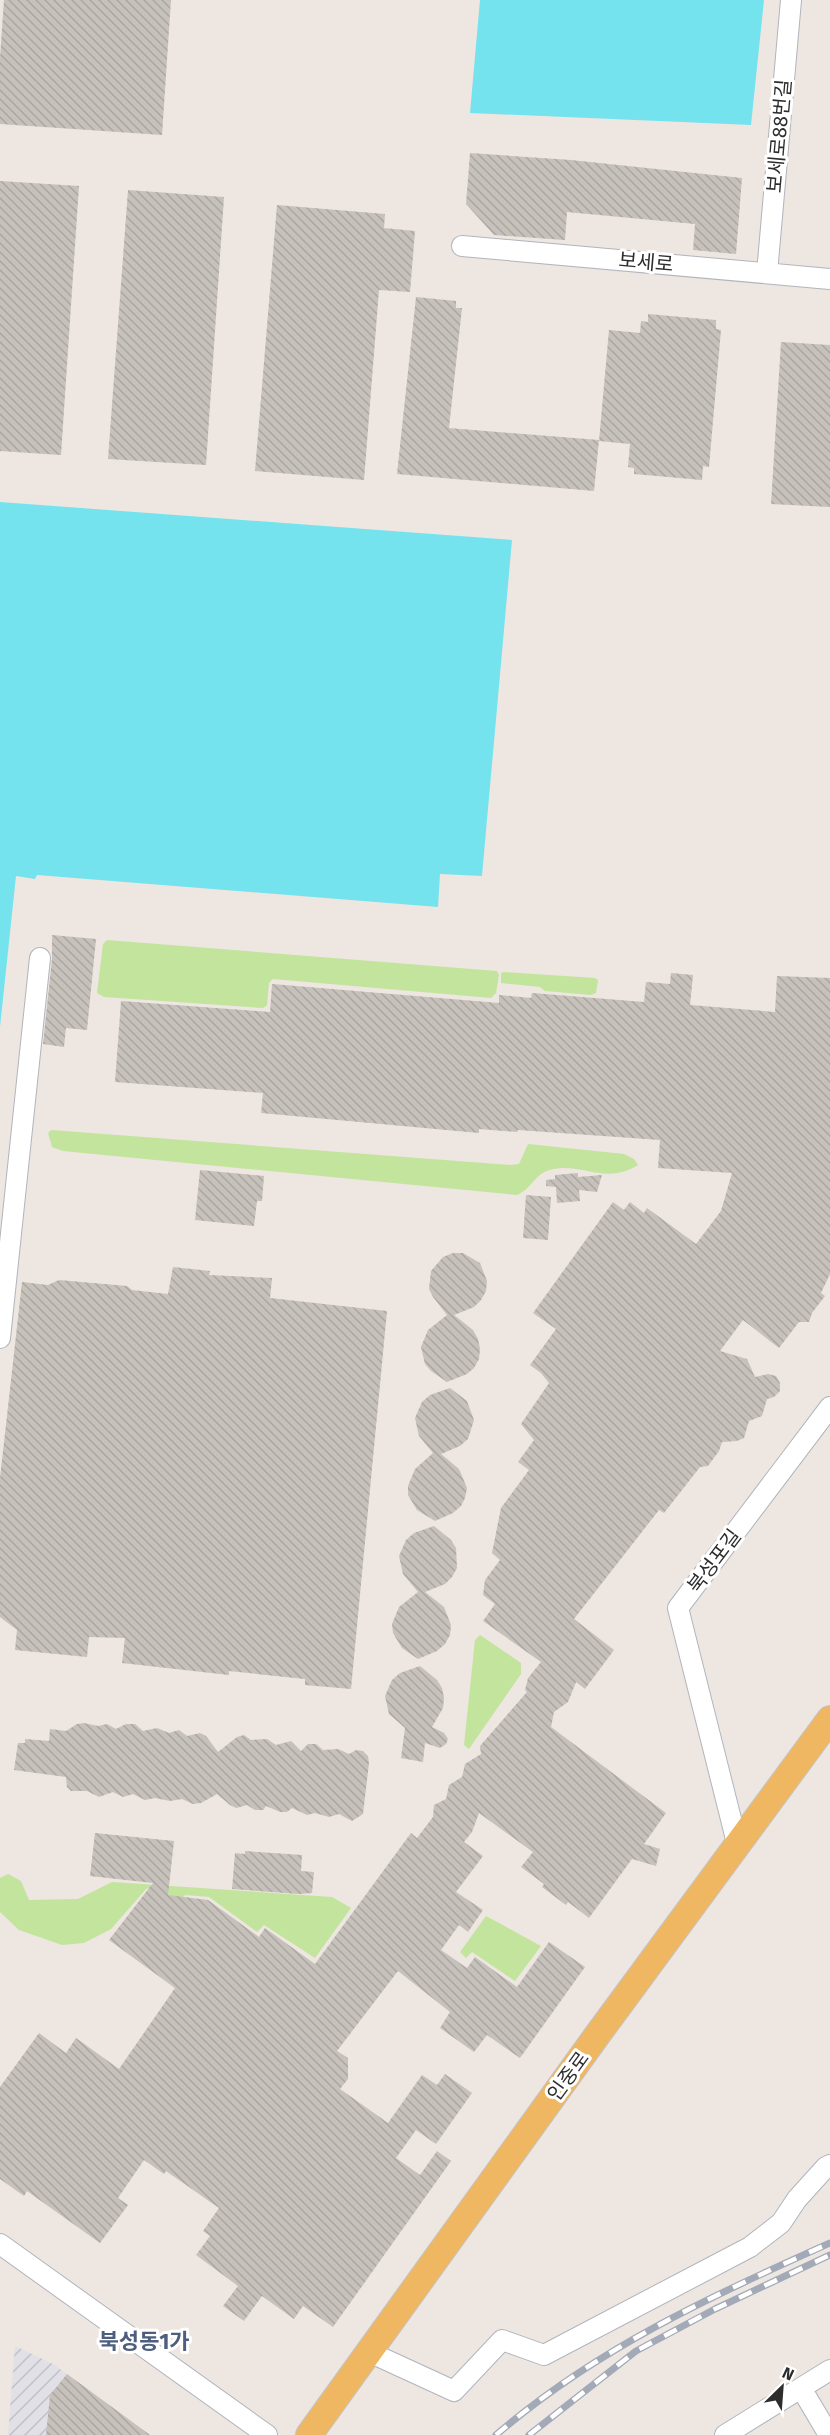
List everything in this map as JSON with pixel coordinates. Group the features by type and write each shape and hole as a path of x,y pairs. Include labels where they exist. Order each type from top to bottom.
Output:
{"main road":[{"name":"인중로","path":"309,2435 737,1843 830,1719"}],"street":[{"name":"보세로88번길","path":"767,273 791,0"},
{"name":"보세로","path":"462,246 830,279"},
{"path":"0,1338 40,958"},
{"name":"북성포길","path":"737,1843 678,1608 830,1407"},
{"path":"369,2352 454,2391 501,2340 544,2355 750,2247 781,2223 797,2199 826,2166 830,2165"},
{"path":"0,2244 267,2435"},
{"path":"725,2435 830,2370"},
{"path":"801,2388 829,2435"}],"shaded area":[{"path":"15,2346 53,2364 150,2435 8,2435"}],"green space":[{"path":"107,940 497,971 499,975 496,993 491,998 273,979 269,983 267,1005 263,1008 104,997 97,993 103,944"},
{"path":"503,972 595,978 598,980 596,993 591,995 545,991 540,987 501,983"},
{"path":"51,1130 511,1165 519,1164 528,1144 624,1154 634,1159 638,1165 626,1171 614,1173 572,1168 550,1170 540,1175 517,1195 63,1151 52,1147 48,1133"},
{"path":"480,1635 521,1663 521,1674 469,1749 464,1745 475,1640"},
{"path":"8,1874 21,1881 29,1900 78,1899 112,1882 332,1897 351,1908 315,1958 264,1925 257,1932 209,1897 185,1895 174,1907 147,1888 111,1929 84,1943 62,1945 19,1930 0,1912 0,1878"},
{"path":"486,1916 541,1946 515,1981 472,1952 466,1958 460,1952"}],"water":[{"path":"480,0 764,0 751,125 470,113"},
{"path":"0,502 512,540 482,876 440,874 438,907 37,875 35,879 16,876 0,1027"}],"building":[{"path":"4,0 171,0 162,135 0,124 0,58"},
{"path":"470,153 571,160 742,178 736,254 693,250 695,224 567,212 565,240 494,235 466,204"},
{"path":"0,181 79,186 61,455 0,451"},
{"path":"128,190 224,197 206,465 108,459"},
{"path":"277,205 385,214 384,228 415,231 410,292 379,290 364,480 255,471"},
{"path":"416,297 456,301 456,308 462,308 449,428 599,440 594,491 397,474"},
{"path":"648,314 716,320 716,329 721,330 709,467 703,466 702,480 634,474 634,468 628,467 630,444 599,441 609,330 640,333 641,321 648,322"},
{"path":"781,342 830,345 830,507 771,504"},
{"path":"52,935 96,939 87,1030 66,1028 64,1047 43,1044 52,959"},
{"path":"671,973 693,975 690,1005 775,1012 777,976 830,978 830,1274 821,1293 825,1296 812,1313 809,1322 799,1322 779,1348 743,1320 720,1351 747,1359 755,1377 768,1374 776,1376 780,1383 780,1391 774,1397 767,1399 762,1416 749,1421 744,1438 722,1442 719,1451 708,1466 700,1467 664,1513 659,1510 574,1619 614,1650 585,1689 576,1682 568,1702 554,1712 551,1727 666,1813 644,1844 660,1849 656,1866 632,1859 589,1918 568,1902 566,1905 542,1887 544,1884 521,1867 533,1852 479,1813 472,1832 464,1842 483,1856 456,1892 483,1910 468,1932 459,1925 441,1950 467,1968 475,1957 517,1987 549,1942 585,1967 520,2058 487,2035 474,2052 440,2028 450,2012 398,1971 337,2051 348,2058 348,2079 340,2089 388,2123 422,2075 437,2085 445,2074 472,2093 436,2144 416,2130 396,2158 420,2175 437,2151 451,2161 333,2327 303,2306 294,2319 262,2296 244,2321 223,2306 238,2286 196,2255 210,2236 203,2231 219,2208 166,2171 164,2174 144,2160 118,2198 128,2205 100,2243 27,2191 24,2196 0,2179 0,2087 39,2033 66,2053 76,2038 119,2069 175,1988 109,1940 153,1883 90,1876 95,1833 174,1841 168,1895 208,1900 259,1937 265,1928 315,1964 411,1833 417,1838 433,1817 434,1805 446,1799 449,1785 462,1777 465,1764 481,1754 480,1746 527,1692 525,1690 528,1678 541,1662 483,1621 495,1604 483,1595 485,1580 500,1560 492,1553 501,1508 529,1470 518,1462 534,1440 521,1424 549,1383 530,1365 556,1329 533,1313 613,1202 624,1210 630,1202 644,1213 647,1208 696,1244 721,1211 732,1173 658,1168 660,1140 518,1130 517,1132 479,1129 479,1133 261,1113 263,1093 115,1082 121,1001 270,1012 272,984 499,1003 499,995 531,998 532,993 644,1002 646,982 670,984"},
{"path":"200,1170 264,1176 262,1201 257,1201 254,1226 195,1220"},
{"path":"578,1173 578,1177 602,1175 597,1192 579,1190 580,1201 557,1203 556,1187 546,1186 546,1180 555,1179 555,1175"},
{"path":"526,1195 551,1197 548,1240 523,1238"},
{"path":"453,1253 463,1253 480,1263 487,1281 486,1291 481,1300 474,1307 454,1315 473,1330 478,1339 479,1359 467,1374 447,1382 425,1364 421,1347 428,1330 447,1315 429,1289 431,1271 443,1257"},
{"path":"173,1267 210,1271 209,1275 272,1278 270,1298 387,1311 351,1689 305,1685 305,1679 229,1671 229,1675 122,1663 125,1638 89,1637 87,1657 15,1650 17,1630 0,1617 0,1478 22,1282 48,1285 59,1280 127,1286 132,1290 168,1294"},
{"path":"450,1388 467,1401 474,1420 468,1439 460,1446 441,1454 459,1469 467,1488 461,1506 453,1513 435,1521 417,1510 408,1495 408,1486 415,1469 433,1453 419,1436 415,1418 422,1402 430,1395"},
{"path":"434,1526 451,1540 456,1548 457,1568 452,1577 445,1584 425,1592 444,1607 451,1625 450,1635 437,1651 418,1659 402,1648 393,1633 392,1624 399,1607 418,1592 403,1574 399,1556 406,1540 414,1533"},
{"path":"420,1666 437,1680 442,1688 443,1708 432,1727 444,1733 448,1739 446,1744 440,1748 425,1743 423,1762 401,1758 405,1728 389,1714 385,1696 392,1680 400,1673"},
{"path":"77,1724 98,1726 107,1724 116,1729 126,1724 135,1724 143,1731 157,1728 169,1733 179,1730 187,1736 200,1733 206,1736 218,1752 237,1737 244,1735 251,1740 267,1739 276,1745 291,1741 301,1751 308,1744 316,1744 323,1750 338,1749 349,1754 356,1750 363,1751 368,1756 369,1763 363,1814 352,1821 339,1814 329,1817 315,1813 307,1815 292,1808 287,1812 280,1812 266,1806 263,1810 255,1810 247,1805 236,1808 217,1794 201,1803 193,1804 182,1799 145,1800 133,1794 123,1797 113,1792 99,1797 87,1791 71,1791 67,1787 66,1777 14,1770 18,1743 25,1743 25,1739 49,1741 50,1729 66,1731"},
{"path":"245,1851 302,1855 301,1871 314,1872 312,1893 232,1889 235,1853 245,1854"},
{"path":"67,2374 150,2435 46,2435 50,2395"}],"railway":[{"path":"496,2435 534,2404 614,2350 698,2305 830,2243"},
{"path":"529,2435 636,2351 715,2309 830,2255"}],"district":[{"name":"북성동1가","path":"144,2341"}]}
